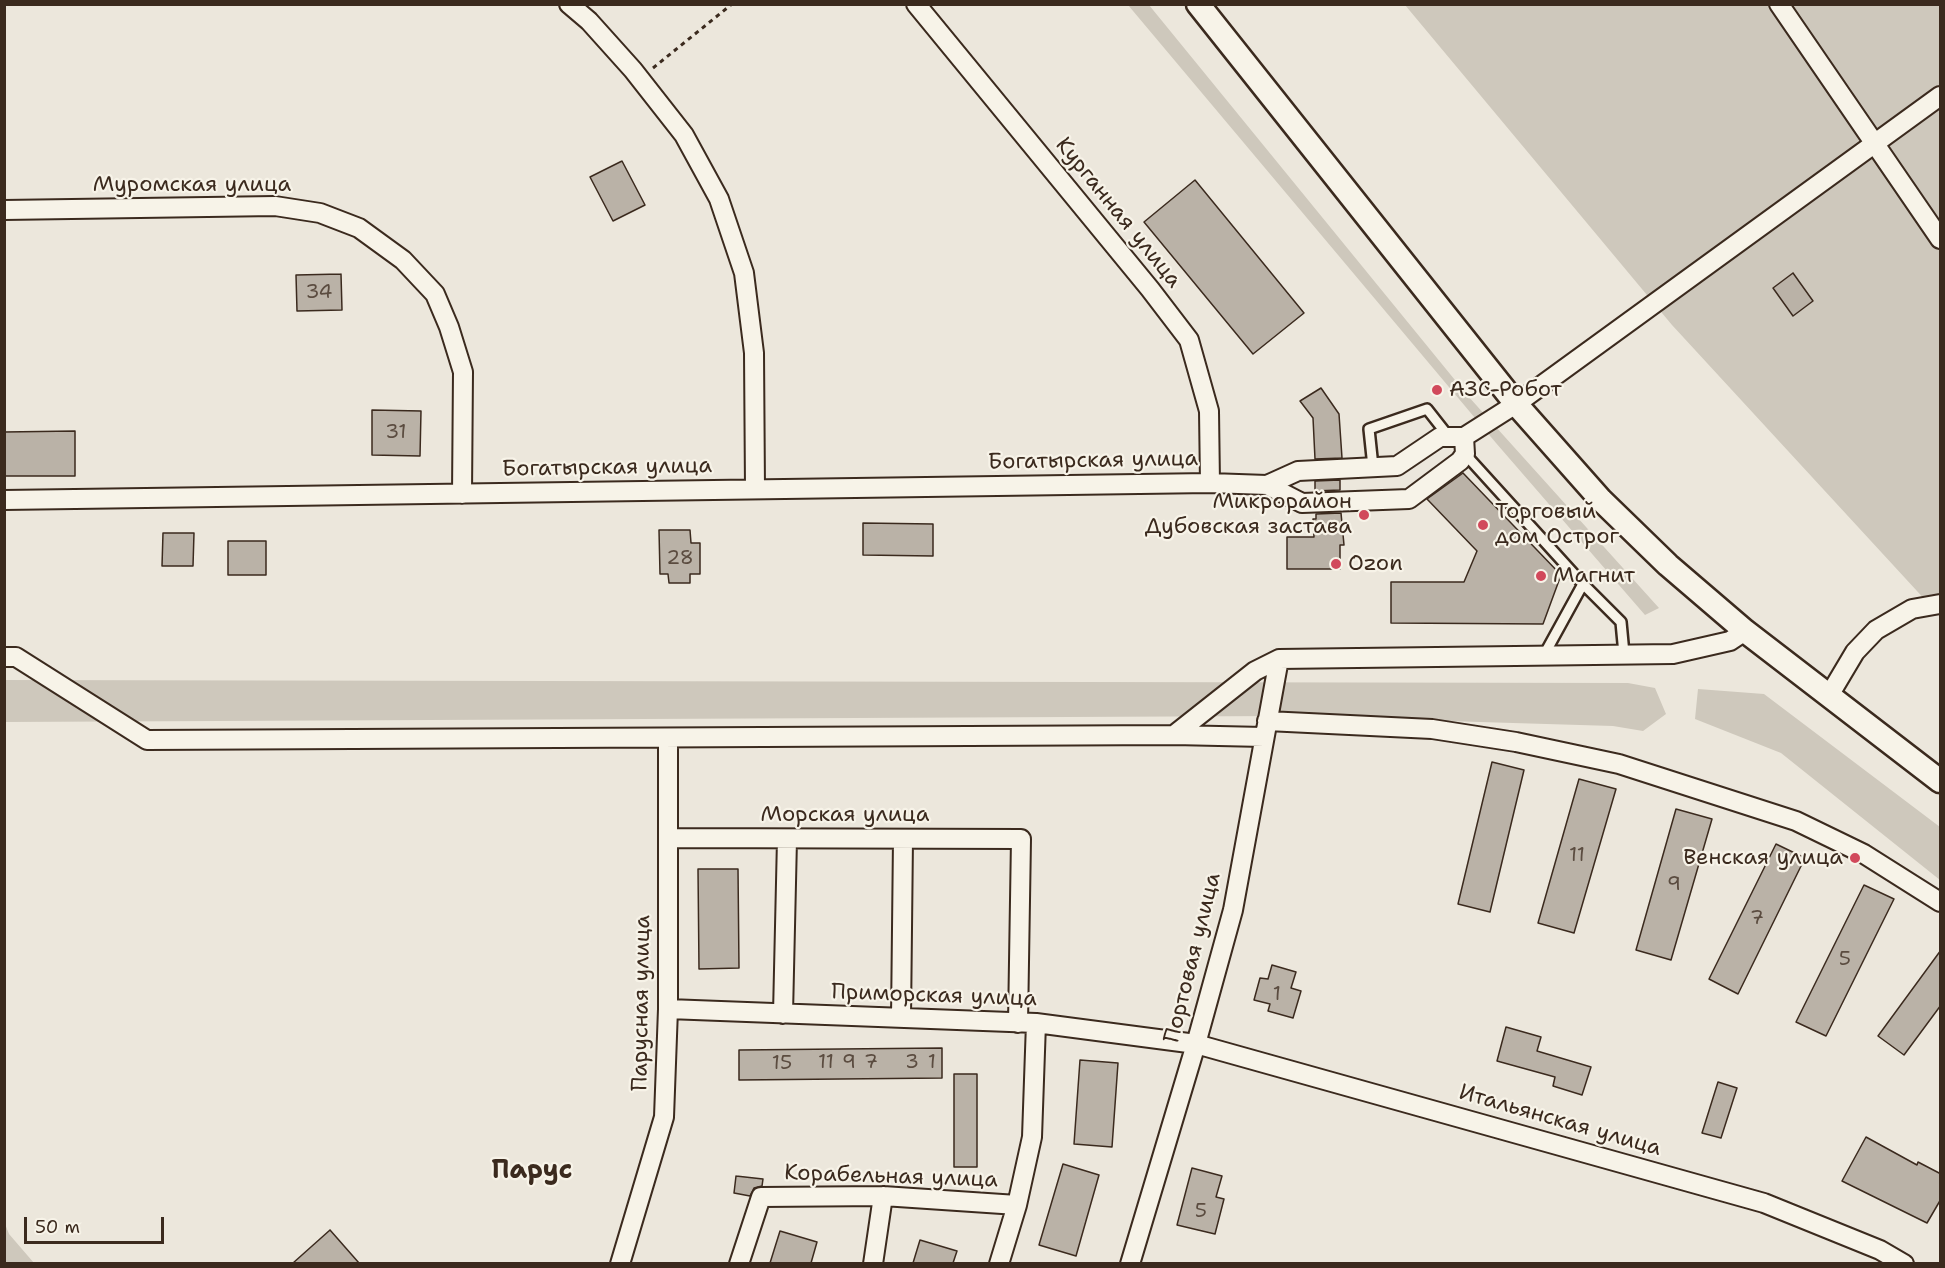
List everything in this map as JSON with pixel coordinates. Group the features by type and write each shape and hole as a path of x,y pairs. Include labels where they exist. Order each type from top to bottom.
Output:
{"street":[{"path":"569,4 589,21 640,78 684,135 719,199 744,273 754,353 755,489"},
{"name":"Курганная улица","path":"916,4 1189,340 1209,411 1210,483"},
{"path":"1198,4 1516,404 1601,500 1668,565 1745,631 1941,781"},
{"path":"1779,4 1941,239"},
{"path":"1459,443 1941,96"},
{"name":"Муромская улица","path":"4,210 275,206 320,213 359,228 403,260 435,294 449,327 463,372 462,494"},
{"path":"1267,485 1298,471 1396,466 1440,436 1459,443"},
{"path":"1267,485 1302,503 1408,499 1460,461 1459,443"},
{"name":"Богатырская улица","path":"4,500 1210,483 1267,485"},
{"path":"1830,694 1855,651 1876,630 1912,609 1941,604"},
{"path":"1174,735 1256,671 1279,659 1673,654 1730,641 1745,631"},
{"path":"4,657 16,657 147,740 1174,735 1266,729 1432,729 1516,742 1619,764 1796,821 1864,855 1941,902"},
{"name":"Портовая улица","path":"1130,1263 1196,1044 1233,910 1279,659"},
{"name":"Парусная улица","path":"620,1263 664,1117 668,1009 668,738"},
{"name":"Морская улица","path":"669,838 1021,839 1027,1023"},
{"path":"783,1014 787,838"},
{"path":"901,1018 903,839"},
{"name":"Приморская улица","path":"668,1009 1027,1023 1196,1044"},
{"path":"999,1263 1017,1205 1032,1137 1027,1023"},
{"name":"Итальянская улица","path":"1196,1044 1764,1203 1880,1250 1904,1263"},
{"path":"873,1263 883,1196"},
{"name":"Корабельная улица","path":"739,1263 761,1197 883,1196 1017,1205"}],"lane":[{"path":"1373,467 1369,429 1427,409 1582,584 1621,622 1624,654"},
{"path":"1544,655 1582,584"}],"path":[{"path":"640,78 732,4"}],"shaded area":[{"path":"1128,5 1149,5 1468,396 1659,608 1645,615 1496,443"},
{"path":"1405,5 1940,5 1940,616 1672,325"},
{"path":"4,680 1628,683 1655,688 1666,714 1643,731 1613,726 1280,716 5,722"},
{"path":"1698,689 1764,694 1940,827 1940,880 1781,753 1695,719"},
{"path":"5,1224 9,1234 34,1263 5,1263"}],"building":[{"path":"622,161 645,205 613,221 590,177"},
{"path":"1195,180 1304,313 1253,354 1144,222"},
{"path":"1793,273 1813,301 1793,316 1773,288"},
{"path":"341,274 342,310 297,311 296,275"},
{"path":"1321,388 1339,414 1342,458 1315,459 1313,418 1300,401"},
{"path":"372,410 421,411 420,456 372,455"},
{"path":"75,431 75,476 4,476 4,432"},
{"name":"Торговый дом Острог","path":"1463,473 1561,575 1543,624 1391,623 1391,582 1464,582 1477,551 1427,499"},
{"path":"1340,480 1340,490 1315,491 1315,481"},
{"path":"1341,513 1344,545 1340,545 1340,569 1287,569 1287,537 1314,537 1313,519 1316,519 1316,514"},
{"path":"863,523 933,524 933,556 863,555"},
{"path":"659,530 690,530 691,543 700,543 700,574 690,574 690,583 669,583 668,574 660,574"},
{"path":"163,533 194,533 193,566 162,566"},
{"path":"228,541 266,541 266,575 228,575"},
{"path":"1492,762 1524,770 1490,912 1458,904"},
{"path":"1579,779 1616,789 1574,933 1538,923"},
{"path":"1676,809 1712,819 1671,960 1636,950"},
{"path":"1776,844 1805,858 1738,994 1709,979"},
{"path":"698,869 738,869 739,968 699,969"},
{"path":"1864,885 1894,899 1826,1036 1796,1022"},
{"path":"1941,950 1941,1005 1904,1055 1878,1036"},
{"path":"1272,965 1296,972 1291,988 1301,991 1293,1018 1268,1011 1270,1004 1254,1000 1260,978 1268,979"},
{"path":"1506,1027 1541,1037 1537,1051 1591,1067 1582,1095 1553,1086 1555,1077 1497,1061"},
{"path":"942,1048 942,1078 739,1080 739,1050"},
{"path":"1080,1060 1118,1063 1112,1147 1074,1144"},
{"path":"954,1074 977,1074 977,1167 954,1167"},
{"path":"1718,1082 1737,1088 1721,1138 1702,1133"},
{"path":"1866,1137 1917,1165 1918,1162 1941,1174 1941,1199 1927,1223 1842,1181"},
{"path":"1063,1164 1099,1175 1076,1256 1039,1245"},
{"path":"1192,1168 1222,1176 1216,1197 1224,1199 1215,1234 1177,1225"},
{"path":"736,1176 763,1179 762,1186 754,1188 750,1196 734,1193"},
{"path":"330,1230 359,1263 293,1263"},
{"path":"780,1231 817,1242 811,1263 770,1263"},
{"path":"920,1240 957,1251 953,1263 913,1263"}],"place":[{"name":"АЗС-Робот","path":"1437,390"},
{"name":"Микрорайон Дубовская застава","path":"1364,515"},
{"name":"Торговый дом Острог","path":"1483,525"},
{"name":"Ozon","path":"1336,564"},
{"name":"Магнит","path":"1541,576"},
{"name":"Венская улица","path":"1855,858"}],"district":[{"name":"Парус","path":"532,1171"}]}
